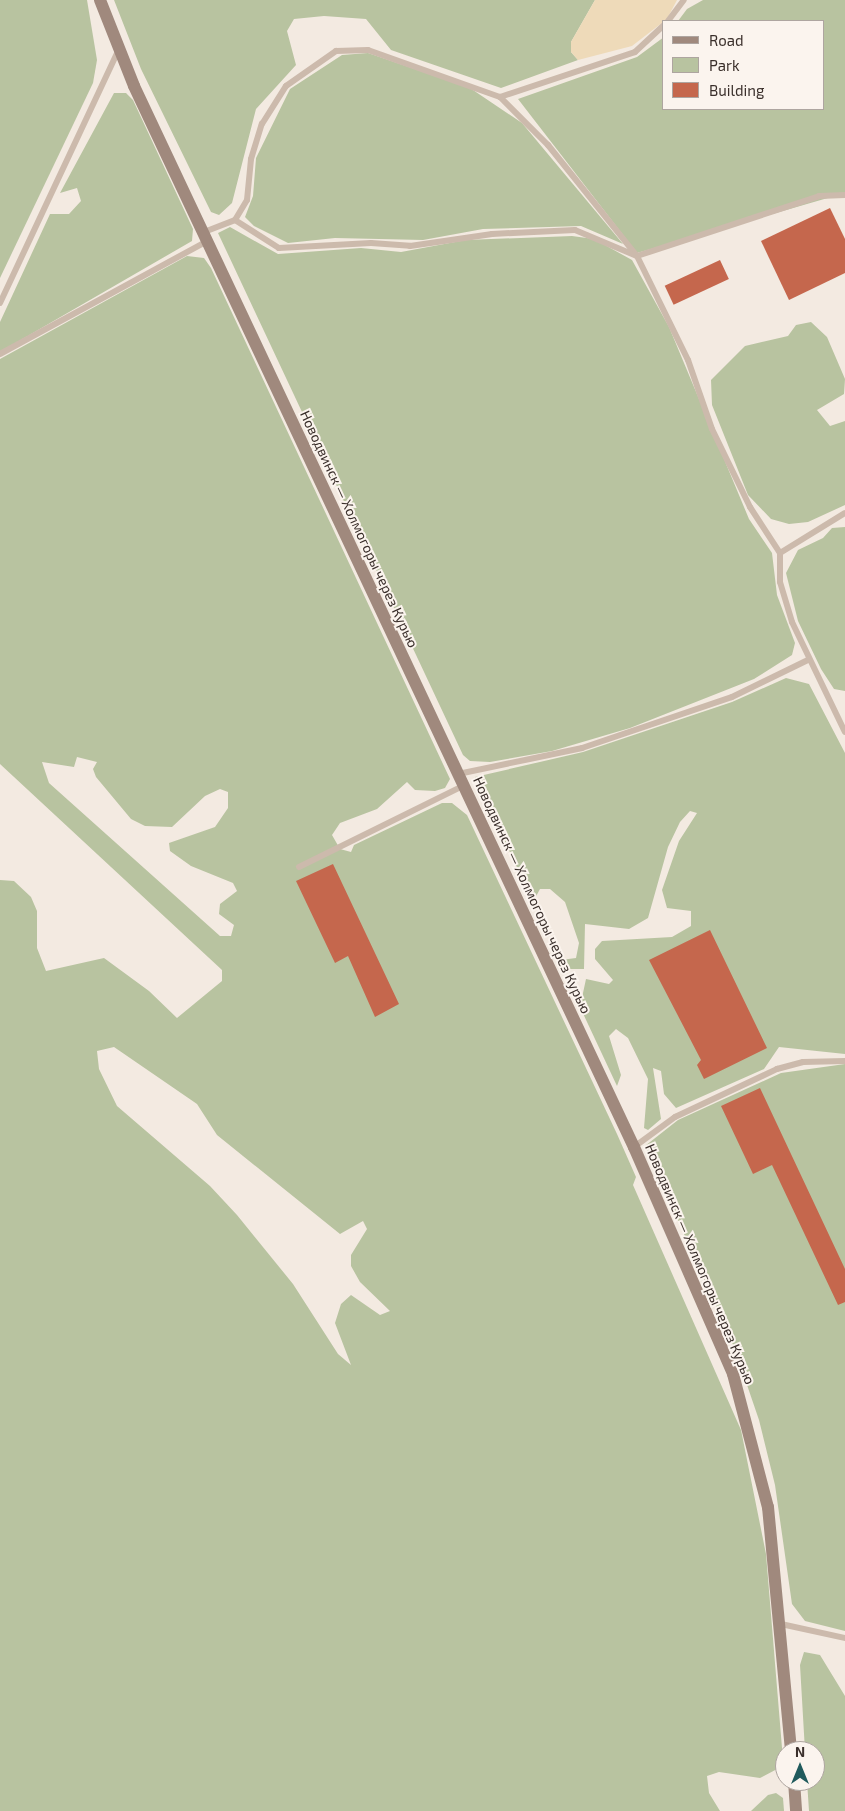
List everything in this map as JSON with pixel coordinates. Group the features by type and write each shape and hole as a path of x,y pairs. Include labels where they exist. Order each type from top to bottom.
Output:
{"main road":[{"name":"Новодвинск — Холмогоры через Курью","path":"100,0 134,86 634,1147 744,1406 768,1507 781,1624 790,1741"},
{"path":"795,1791 796,1811"}],"lane":[{"path":"669,20 684,0"},
{"path":"500,96 635,52 662,28"},
{"path":"0,303 119,50"},
{"path":"0,354 235,220 247,200 251,159 262,124 286,86 336,51 368,50 500,96 548,145 637,256 688,360 712,429 745,499 780,553 780,582 808,660 845,732"},
{"path":"235,220 279,248 371,243 410,246 492,234 575,230 637,256 819,196 845,195"},
{"path":"780,553 845,513"},
{"path":"458,774 582,748 732,697 808,660"},
{"path":"299,867 463,786"},
{"path":"634,1147 675,1117 778,1070 803,1062 845,1061"},
{"path":"781,1624 845,1638"}],"green space":[{"path":"0,0 87,0 97,60 93,83 0,278"},
{"path":"114,0 595,0 571,42 571,52 578,60 501,88 391,50 366,19 324,16 294,19 287,31 296,65 256,109 232,203 219,215 211,212 141,69"},
{"path":"703,0 845,0 845,193 637,253 518,99 637,57 662,38 662,110 825,110 825,20 679,20 687,9"},
{"path":"368,53 470,88 522,123 623,244 581,226 483,229 423,240 335,238 288,243 254,226 245,217 253,196 256,158 290,89 342,55"},
{"path":"114,93 126,93 133,100 193,229 192,241 0,352 0,322 50,214 69,214 81,201 77,188 60,193"},
{"path":"230,227 278,254 361,248 401,252 466,240 572,236 594,239 632,260 669,327 749,519 772,553 777,595 795,643 792,655 754,679 630,728 552,751 490,762 470,761 463,755 218,233"},
{"path":"187,256 204,258 211,268 450,779 445,788 435,791 415,790 407,782 377,809 340,823 332,835 340,849 351,852 354,845 442,803 452,803 467,815 617,1134 636,1177 633,1185 741,1430 766,1554 781,1741 775,1741 775,1770 760,1778 719,1772 707,1776 709,1793 720,1811 0,1811 0,880 14,881 31,897 37,911 37,948 46,971 104,958 149,991 177,1018 222,981 222,970 0,764 0,359","holes":["77,757 97,762 93,769 96,777 131,819 145,826 172,827 205,796 220,789 228,792 228,808 215,827 169,843 170,851 191,866 233,883 237,891 220,904 219,914 234,925 231,936 220,936 49,783 42,762 74,767","114,1047 197,1104 217,1135 340,1234 363,1221 367,1229 351,1255 351,1266 360,1282 390,1311 380,1315 351,1295 341,1304 335,1323 351,1365 338,1354 293,1284 237,1215 210,1186 117,1106 99,1069 97,1051"]},
{"path":"811,322 827,337 845,379 844,394 817,410 830,426 845,421 845,505 808,522 789,524 771,519 748,495 712,405 711,380 745,346 788,336 796,325"},
{"path":"845,527 845,691 834,689 821,669 798,621 786,573 798,550 823,538 832,528"},
{"path":"786,678 809,684 845,753 845,1054 779,1047 764,1069 676,1108 664,1094 661,1071 653,1068 661,1119 648,1130 644,1128 648,1079 628,1038 616,1029 609,1036 621,1075 617,1086 580,1007 586,979 609,984 613,980 595,959 595,949 602,941 672,937 691,926 691,911 667,908 662,890 679,841 697,813 690,811 680,822 668,847 648,918 629,929 585,924 584,969 565,969 561,960 576,958 579,943 565,902 550,889 540,889 533,902 475,777 583,752 732,702"},
{"path":"845,1064 845,1631 805,1621 792,1604 775,1485 759,1420 734,1347 645,1146 678,1120 781,1073"},
{"path":"804,1652 820,1655 845,1696 845,1811 809,1811 808,1791 825,1791 825,1741 804,1741 800,1665"},
{"path":"776,1793 783,1798 784,1811 751,1811 768,1795"}],"sand":[{"path":"595,0 677,0 667,19 662,20 662,23 632,46 578,60 571,52 571,42"}],"building":[{"path":"830,208 845,239 845,273 789,300 761,241"},
{"path":"720,260 729,279 674,305 665,286"},
{"path":"333,864 399,1004 375,1017 348,956 335,963 296,881"},
{"path":"710,930 767,1048 704,1079 697,1065 701,1060 649,960"},
{"path":"760,1088 845,1269 845,1302 838,1305 772,1165 753,1174 721,1106"}]}
